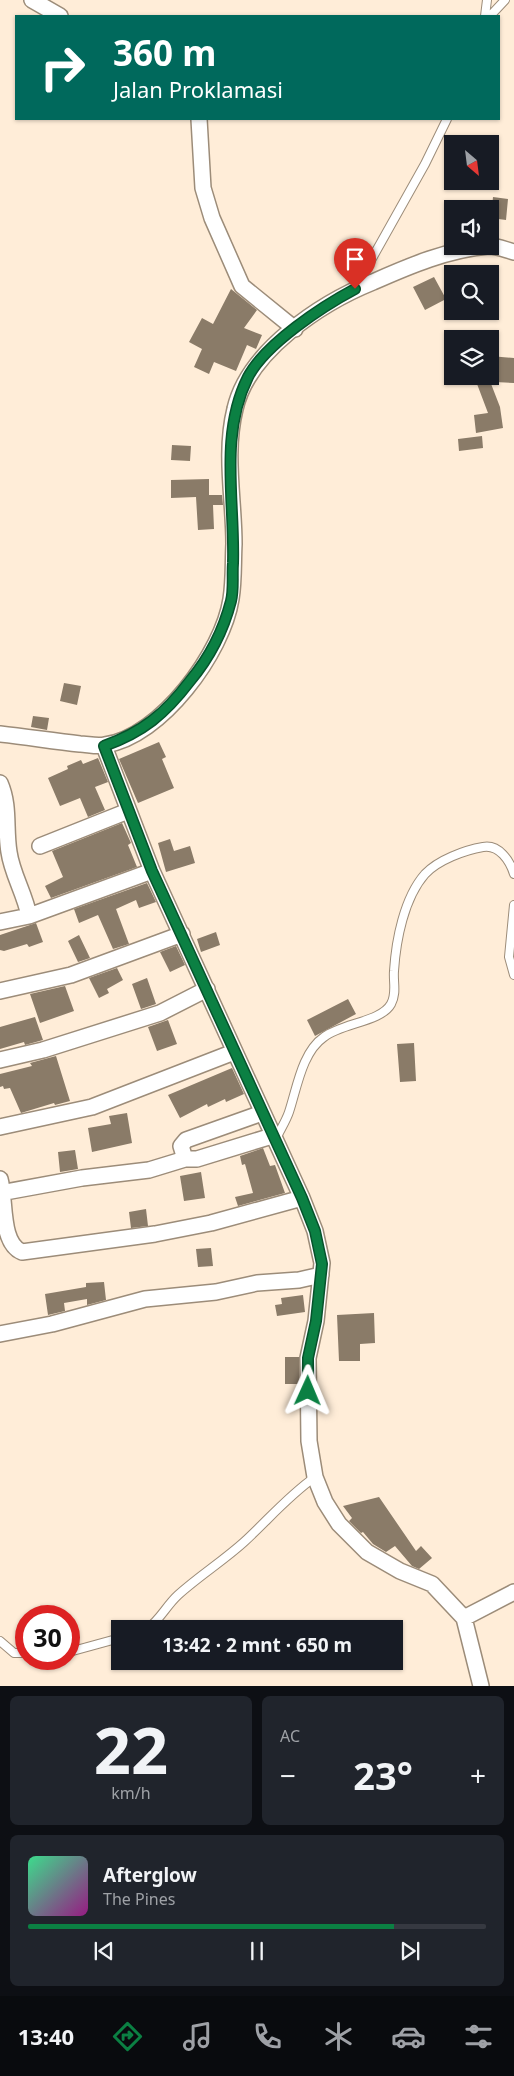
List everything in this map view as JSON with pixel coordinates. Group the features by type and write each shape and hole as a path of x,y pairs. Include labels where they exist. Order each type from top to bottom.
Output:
{"street":[{"path":"32,0 58,15"},
{"path":"199,120 203,188 212,218 242,286 295,329"},
{"path":"0,734 104,746 128,737 152,723 179,695 201,668 219,638 231,599 234,542 230,485 235,408 248,376 262,357 325,305 355,289 413,265 443,256 491,246 514,252"},
{"path":"104,746 152,871 302,1198 315,1231 322,1264 316,1321 308,1358 308,1424 315,1477 325,1502 339,1524 367,1552 400,1571 432,1584 464,1618 481,1686"},
{"path":"0,783 8,811 9,852 26,899 29,916"},
{"path":"40,846 128,811"},
{"path":"0,922 29,916 152,871"},
{"path":"0,991 71,975 182,934"},
{"path":"0,1060 43,1050 160,1013 207,989"},
{"path":"0,1127 92,1107 234,1052"},
{"path":"185,1159 181,1146 186,1140 262,1113"},
{"path":"274,1138 197,1159 185,1159 149,1170 1,1188 8,1240 14,1249 22,1252 183,1229 302,1198"},
{"path":"0,1334 52,1324 145,1299 216,1292 257,1283 299,1280 321,1275"},
{"path":"464,1618 514,1592"}],"lane":[{"path":"485,15 487,0"},
{"path":"491,15 505,0"},
{"path":"355,289 425,164 447,120"},
{"path":"274,1138 289,1114 304,1068 314,1047 323,1037 344,1026 384,1012 394,998 393,972 404,916 416,888 426,873 468,849 488,846 500,851 511,864 514,874"},
{"path":"514,905 509,957 514,975"},
{"path":"157,1620 166,1607 177,1596 242,1544 278,1511 292,1493 315,1477"},
{"path":"80,1649 111,1640"},
{"path":"0,1641 15,1653"}],"building":[{"path":"493,197 508,199 506,220 499,219 499,200 493,200"},
{"path":"434,277 444,295 444,300 425,310 413,287"},
{"path":"231,289 257,310 244,328 262,335 256,349 247,345 236,371 214,362 209,374 194,367 202,349 189,342 202,318 213,324"},
{"path":"499,357 514,358 514,383 499,382"},
{"path":"477,385 491,385 500,407 503,428 476,433 474,415 488,413"},
{"path":"482,436 483,448 459,451 458,439"},
{"path":"172,445 191,446 190,461 171,460"},
{"path":"209,479 209,495 222,495 223,505 213,505 214,529 198,530 196,497 171,498 171,480"},
{"path":"64,683 81,686 77,705 60,701"},
{"path":"33,716 49,718 47,730 31,727"},
{"path":"159,742 166,757 162,759 174,788 138,803 119,759"},
{"path":"98,758 108,782 95,787 105,810 88,817 80,798 60,806 48,778 68,769 67,766 81,760 83,764"},
{"path":"122,823 131,843 128,845 137,867 51,898 45,886 63,877 52,851"},
{"path":"170,839 174,851 190,846 195,863 166,872 158,843"},
{"path":"147,883 156,902 139,908 136,900 116,909 129,944 113,949 98,915 79,923 74,909"},
{"path":"36,923 43,942 29,947 27,944 4,951 0,950 0,935"},
{"path":"216,932 220,945 201,952 197,939"},
{"path":"79,935 90,958 78,962 68,941"},
{"path":"176,946 185,965 170,972 160,952"},
{"path":"117,968 123,980 107,989 109,993 99,998 89,978"},
{"path":"147,978 156,1004 141,1009 132,984"},
{"path":"65,986 74,1011 40,1023 30,994"},
{"path":"348,999 356,1014 315,1036 307,1020"},
{"path":"35,1017 43,1040 25,1045 24,1042 0,1049 0,1027"},
{"path":"168,1020 177,1044 157,1051 148,1027"},
{"path":"414,1043 416,1081 400,1082 397,1044"},
{"path":"56,1056 70,1101 55,1105 54,1103 21,1113 10,1088 4,1089 3,1086 0,1087 0,1074 32,1066 30,1063"},
{"path":"232,1068 244,1094 226,1102 225,1099 208,1107 207,1104 180,1118 168,1095"},
{"path":"127,1113 132,1143 92,1152 88,1128 111,1124 109,1116"},
{"path":"263,1148 270,1166 275,1165 285,1193 238,1206 235,1197 253,1193 245,1164 242,1165 240,1156"},
{"path":"75,1150 78,1169 60,1172 58,1152"},
{"path":"201,1172 205,1198 184,1201 180,1176"},
{"path":"146,1209 148,1226 131,1228 129,1212"},
{"path":"211,1248 213,1266 198,1267 196,1249"},
{"path":"104,1282 106,1300 87,1305 87,1299 64,1303 65,1311 48,1315 45,1294 86,1287 86,1283"},
{"path":"303,1295 305,1312 277,1316 275,1305 282,1304 281,1298"},
{"path":"374,1313 375,1343 360,1344 360,1361 339,1361 337,1315"},
{"path":"285,1357 299,1357 299,1384 285,1384"},
{"path":"379,1497 416,1551 421,1546 432,1558 419,1569 412,1566 395,1546 386,1552 373,1544 363,1532 361,1533 349,1521 352,1518 343,1506"}],"route":[{"path":"308,1391 308,1358 316,1321 322,1264 315,1231 302,1198 152,871 104,746 128,737 152,723 179,695 201,668 219,638 231,599 234,542 230,485 235,408 248,376 262,357 295,329 325,305 355,289"}]}
